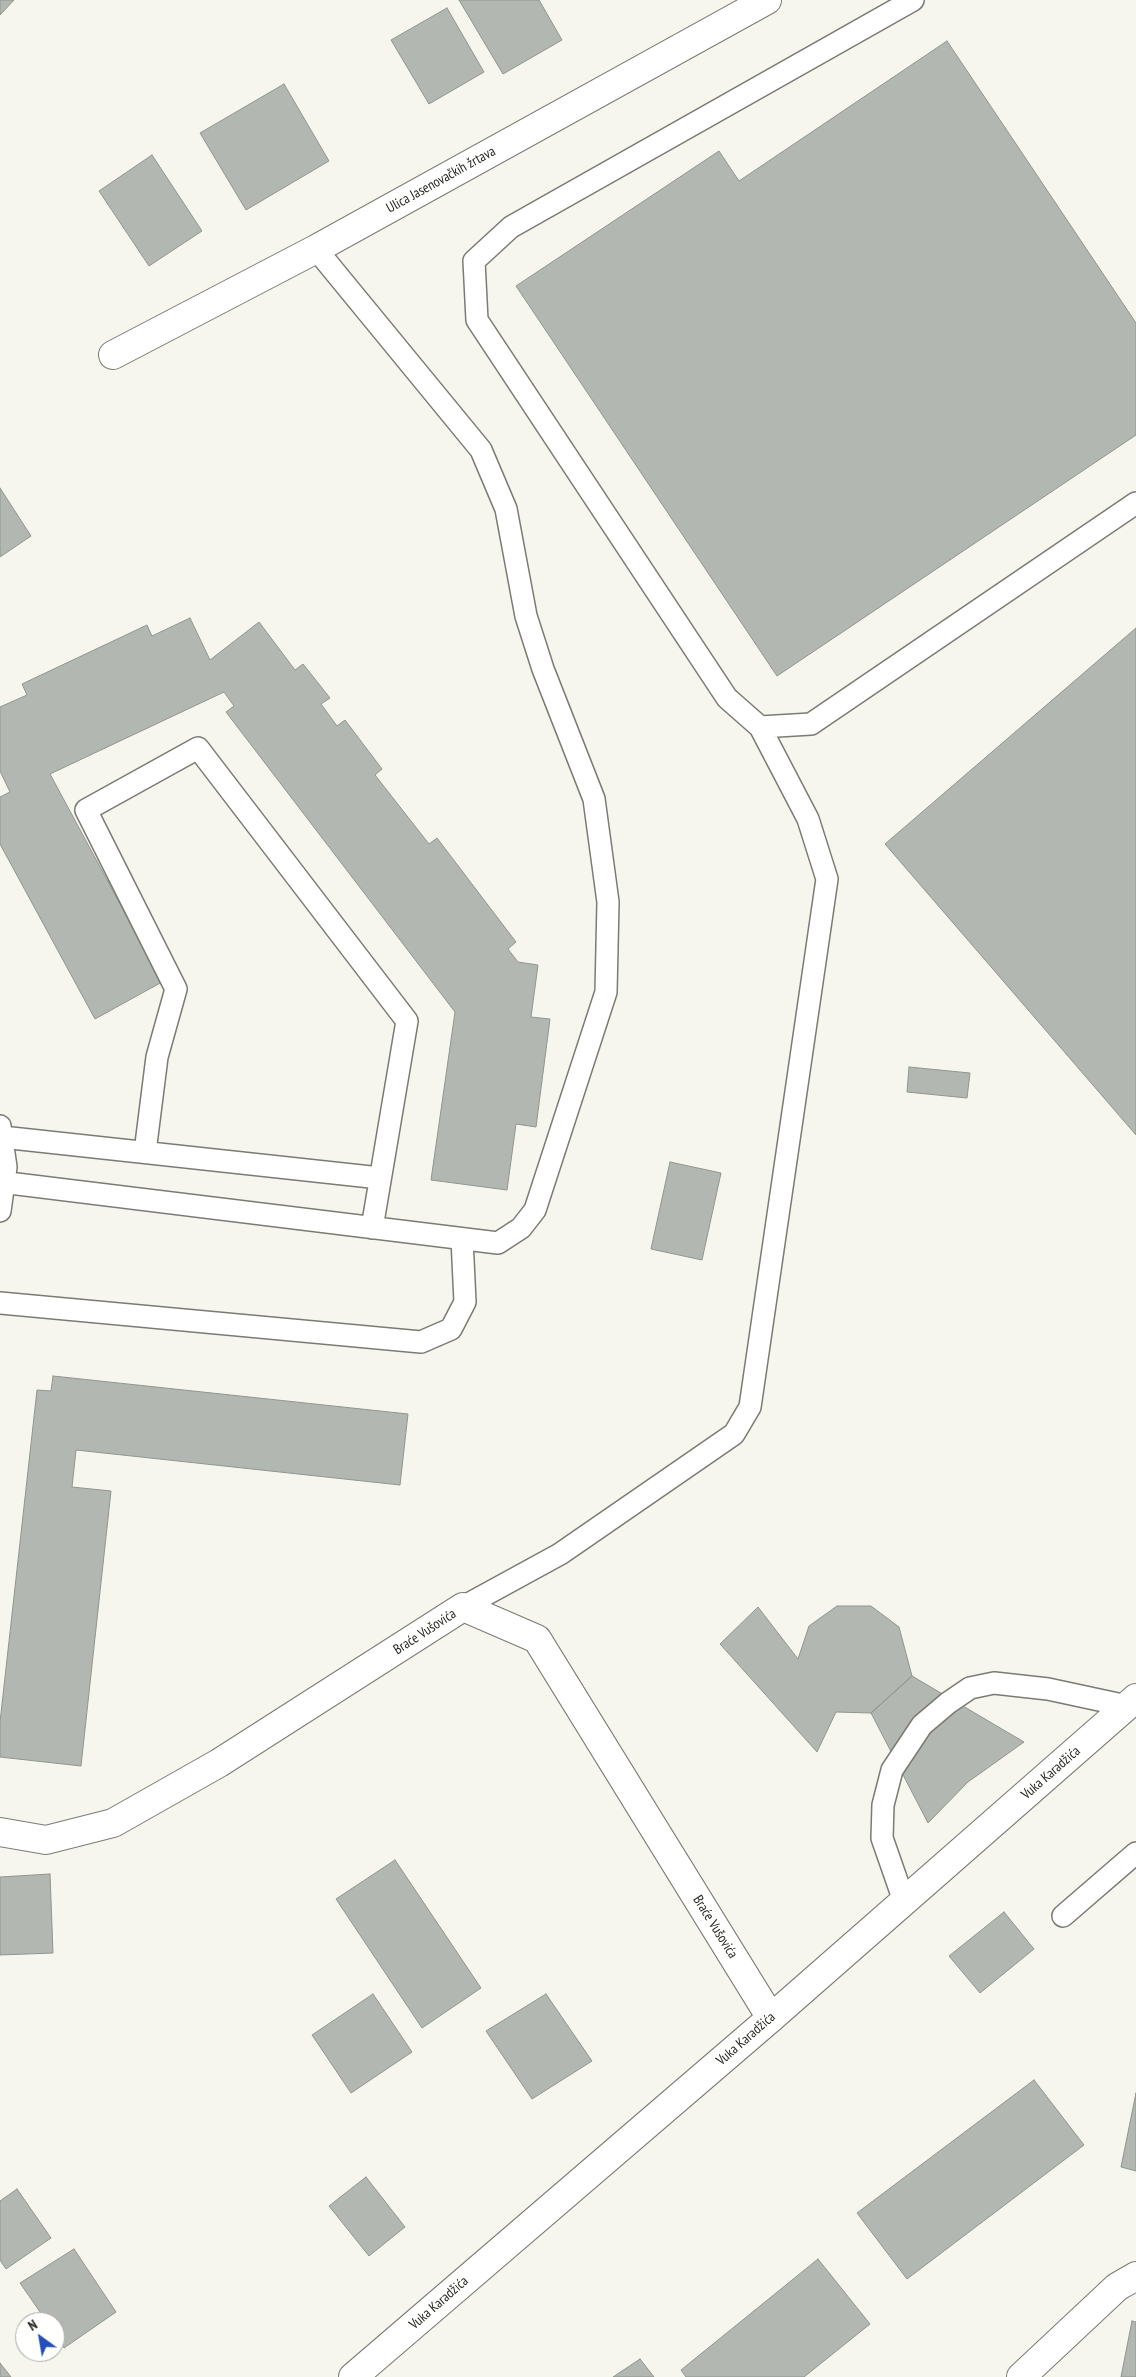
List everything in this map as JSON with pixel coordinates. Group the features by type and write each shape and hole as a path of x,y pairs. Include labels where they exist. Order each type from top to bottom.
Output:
{"street":[{"name":"Ulica Jasenovačkih žrtava","path":"113,355 316,249 767,0"},
{"name":"Braće Vušovića","path":"0,1832 46,1840 113,1823 219,1763 463,1607 537,1639 771,2018"},
{"name":"Vuka Karadžića","path":"353,2377 771,2018 1132,1702"},
{"path":"1022,2377 1117,2287 1136,2276"}],"lane":[{"path":"463,1607 560,1554 734,1434 750,1407 827,879 808,818 760,727 727,698 477,320 474,261 511,227 913,0"},
{"path":"2,1182 498,1243 521,1228 536,1210 606,992 608,902 594,799 543,669 526,616 506,510 481,450 316,249"},
{"path":"760,727 811,724 1136,503"},
{"path":"145,1152 157,1058 176,989 86,810 198,748 407,1021 372,1228"},
{"path":"0,1212 2,1182 6,1167 1,1131 145,1152 380,1178"},
{"path":"0,1303 421,1342 451,1329 465,1302 462,1239"},
{"path":"904,1901 882,1838 883,1805 892,1770 922,1725 948,1703 970,1688 994,1684 1048,1688 1132,1702"},
{"path":"1063,1916 1136,1853"}],"building":[{"path":"0,0 14,0 0,15"},
{"path":"459,0 539,0 562,40 503,74"},
{"path":"447,8 484,72 429,104 391,40"},
{"path":"947,41 1136,323 1136,435 777,676 516,286 719,151 739,181"},
{"path":"284,84 329,161 246,210 200,133"},
{"path":"152,155 202,231 149,266 99,191"},
{"path":"0,488 31,536 0,557"},
{"path":"190,618 210,660 259,622 295,670 303,664 330,698 321,704 337,726 345,720 382,769 375,775 429,844 437,838 516,942 508,949 518,962 538,965 531,1017 550,1019 536,1127 516,1124 507,1190 431,1180 455,1012 226,712 234,706 224,692 50,774 162,982 95,1019 0,844 0,797 10,792 0,771 0,707 27,695 22,684 147,625 152,636"},
{"path":"1136,628 1136,1135 885,844"},
{"path":"909,1067 970,1073 967,1098 907,1092"},
{"path":"670,1162 721,1173 702,1260 651,1249"},
{"path":"53,1376 408,1414 400,1485 76,1450 72,1487 111,1491 81,1766 0,1757 0,1722 37,1390 51,1391"},
{"path":"837,1606 871,1606 899,1627 912,1676 871,1713 836,1712 817,1752 720,1644 758,1607 798,1659 809,1626"},
{"path":"912,1676 1024,1742 968,1782 928,1823 871,1713"},
{"path":"395,1860 481,1988 422,2028 336,1899"},
{"path":"50,1874 53,1953 0,1955 0,1877"},
{"path":"1004,1912 1034,1949 980,1993 949,1956"},
{"path":"373,1994 412,2052 351,2093 312,2035"},
{"path":"546,1994 592,2061 532,2099 486,2031"},
{"path":"1034,2080 1084,2145 907,2279 857,2213"},
{"path":"1136,2093 1136,2171 1121,2167"},
{"path":"366,2177 405,2227 369,2256 329,2206"},
{"path":"17,2189 51,2238 6,2269 0,2260 0,2201"},
{"path":"74,2249 116,2312 65,2347 65,2312 40,2312 20,2283"},
{"path":"818,2259 870,2324 804,2377 686,2377 681,2370"},
{"path":"1132,2321 1136,2322 1136,2377 1121,2377"},
{"path":"640,2359 654,2377 613,2377"},
{"path":"0,2363 11,2377 0,2377"}]}
